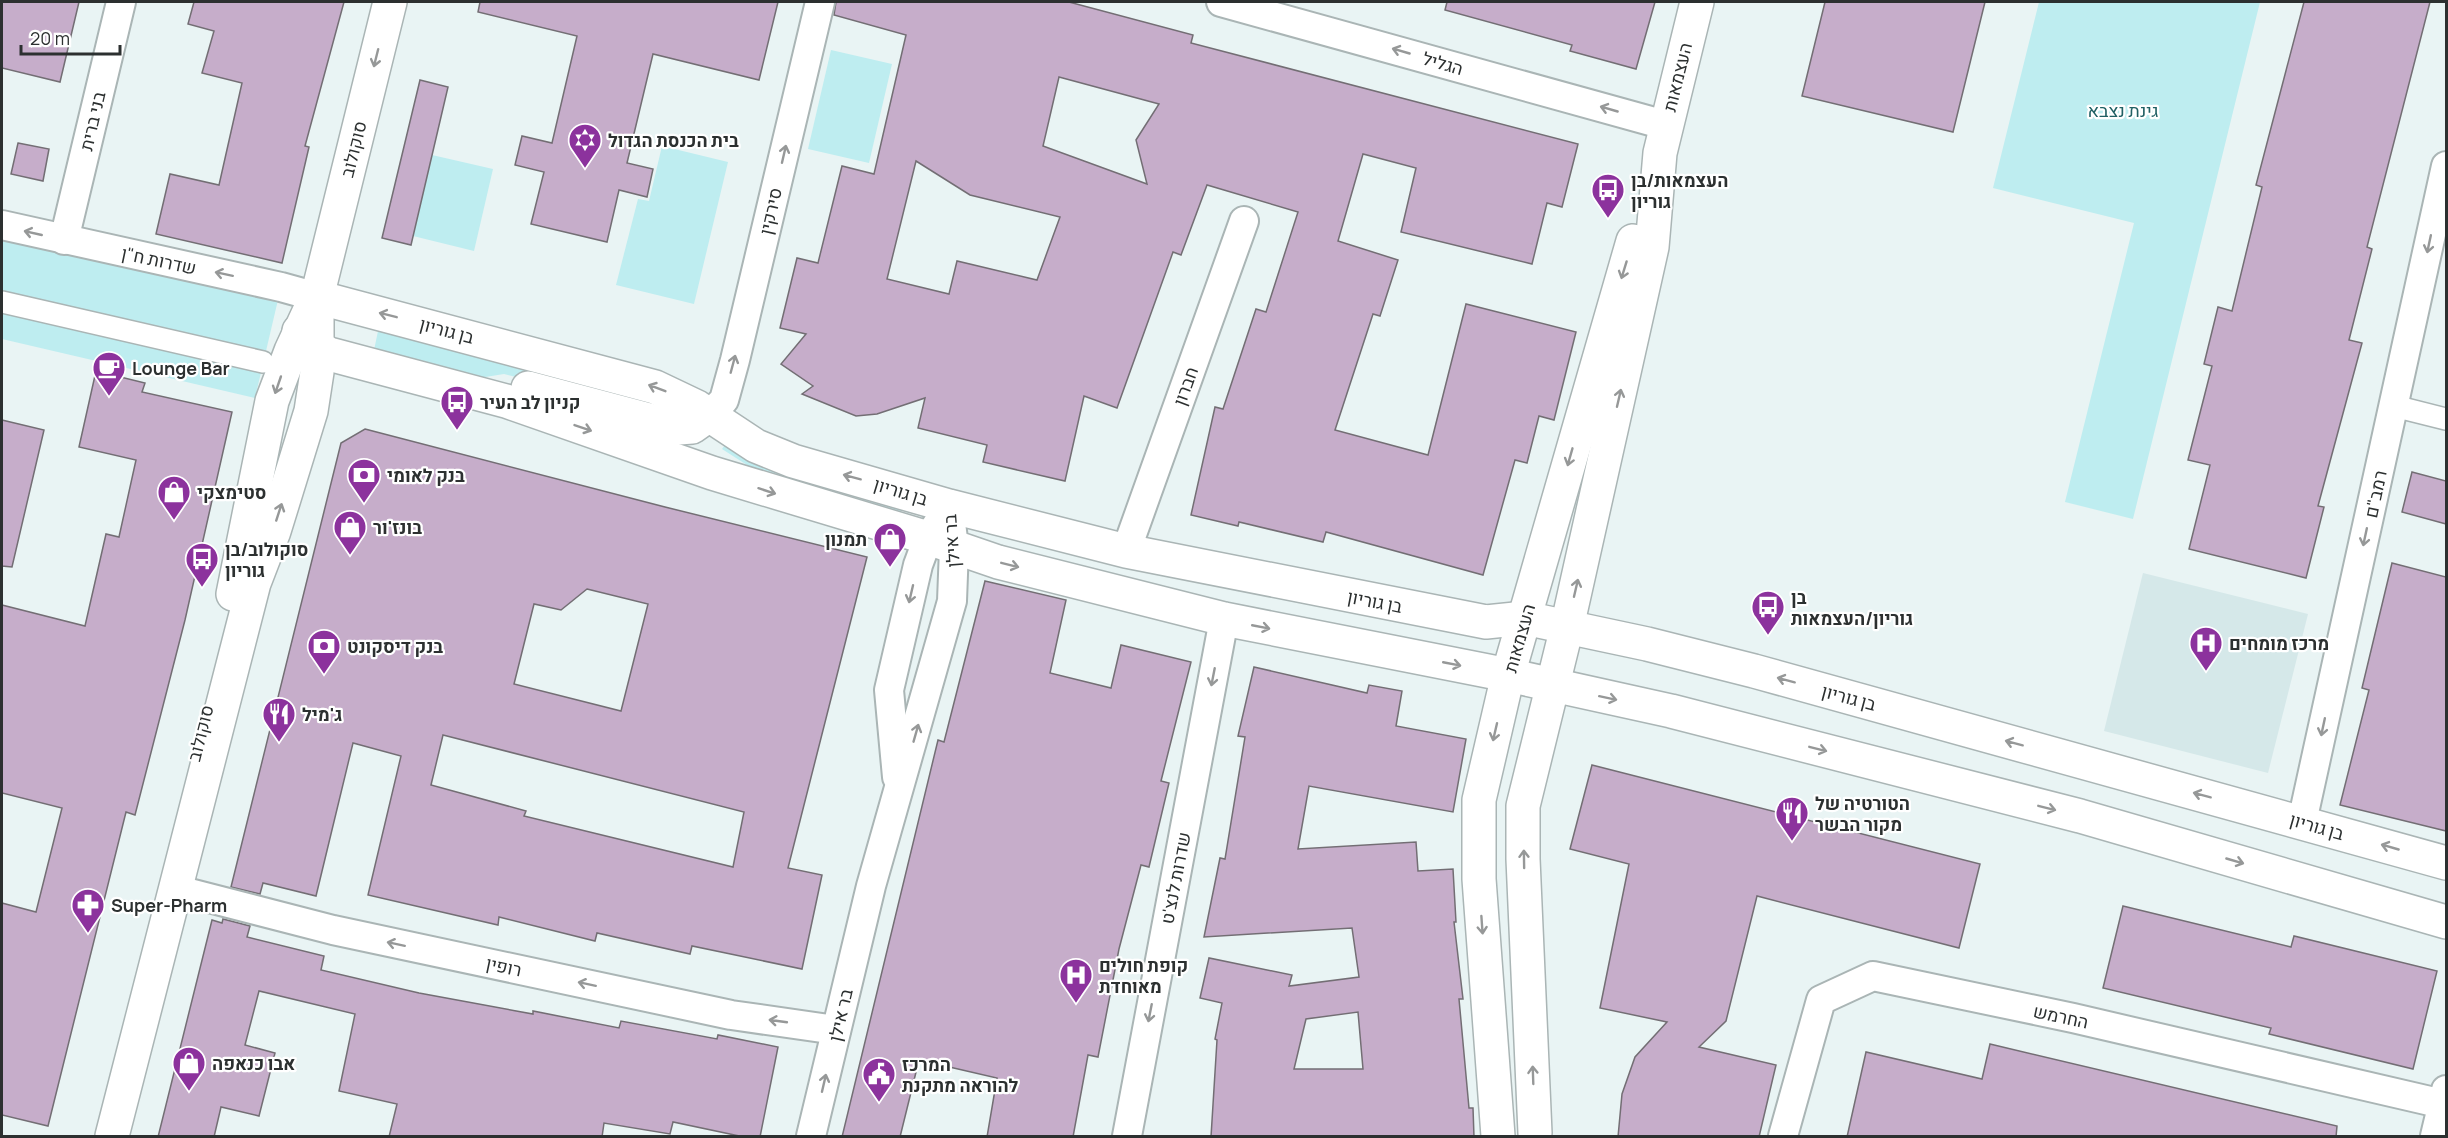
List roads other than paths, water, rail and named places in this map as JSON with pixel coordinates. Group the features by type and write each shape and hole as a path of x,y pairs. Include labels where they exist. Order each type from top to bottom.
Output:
{"street":[{"name":"בני ברית","path":"64,240 121,2"},
{"name":"סוקולוב","path":"112,1137 254,583 274,531 311,411 333,370 320,346 317,297 390,2"},
{"name":"סירקין","path":"709,416 724,400 735,360 820,2"},
{"name":"הגליל","path":"1221,2 1662,139"},
{"name":"העצמאות","path":"1498,1137 1479,879 1479,800 1508,675 1662,139 1697,2"},
{"name":"העצמאות","path":"1532,1135 1523,806 1567,627 1652,247 1662,139"},
{"name":"רמב\"ם","path":"2302,822 2446,166"},
{"name":"חברון","path":"1126,551 1244,222"},
{"name":"שדרות ח\"ן","path":"2,225 317,297"},
{"name":"בן גוריון","path":"317,297 655,387 685,400 756,446 793,461 949,506 1126,551 1486,622 1525,618 1647,644 1754,671 2446,863"},
{"path":"2,302 263,363"},
{"name":"סוקולוב","path":"99,1137 231,606 272,401 320,346"},
{"name":"בן גוריון","path":"320,346 478,393 712,473 998,562 1224,619 1508,675 1671,711 2068,813 2446,922"},
{"path":"478,393 508,384 679,428 692,427 709,416"},
{"path":"2394,406 2446,419"},
{"name":"בר אילן","path":"812,1137 836,1030 898,788 952,601 941,543 949,506"},
{"name":"בר אילן","path":"898,788 889,690 918,565 941,543"},
{"name":"שדרות לנצ'ט","path":"1127,1137 1224,619"},
{"name":"רופין","path":"174,889 333,930 731,1015 836,1030"},
{"name":"החרמש","path":"1783,1137 1821,1000 1873,976 2445,1097"},
{"path":"2435,1137 2445,1097"}],"place":[{"name":"בית הכנסת הגדול","path":"585,169"},
{"name":"העצמאות/בן גוריון","path":"1608,219"},
{"name":"Lounge Bar","path":"109,397"},
{"name":"קניון לב העיר","path":"457,431"},
{"name":"בנק לאומי","path":"364,504"},
{"name":"סטימצקי","path":"174,521"},
{"name":"בונז'ור","path":"350,556"},
{"name":"תמנון","path":"890,568"},
{"name":"סוקולוב/בן גוריון","path":"202,588"},
{"name":"בן גוריון/העצמאות","path":"1768,636"},
{"name":"מרכז מומחים","path":"2206,672"},
{"name":"בנק דיסקונט","path":"324,675"},
{"name":"ג'מיל","path":"279,743"},
{"name":"הטורטיה של מקור הבשר","path":"1792,842"},
{"name":"Super-Pharm","path":"88,934"},
{"name":"קופת חולים מאוחדת","path":"1076,1004"},
{"name":"אבו כנאפה","path":"189,1092"},
{"name":"המרכז להוראה מתקנת","path":"879,1103"}],"park label":[{"name":"גינת נצבא","path":"2123,110"}]}
